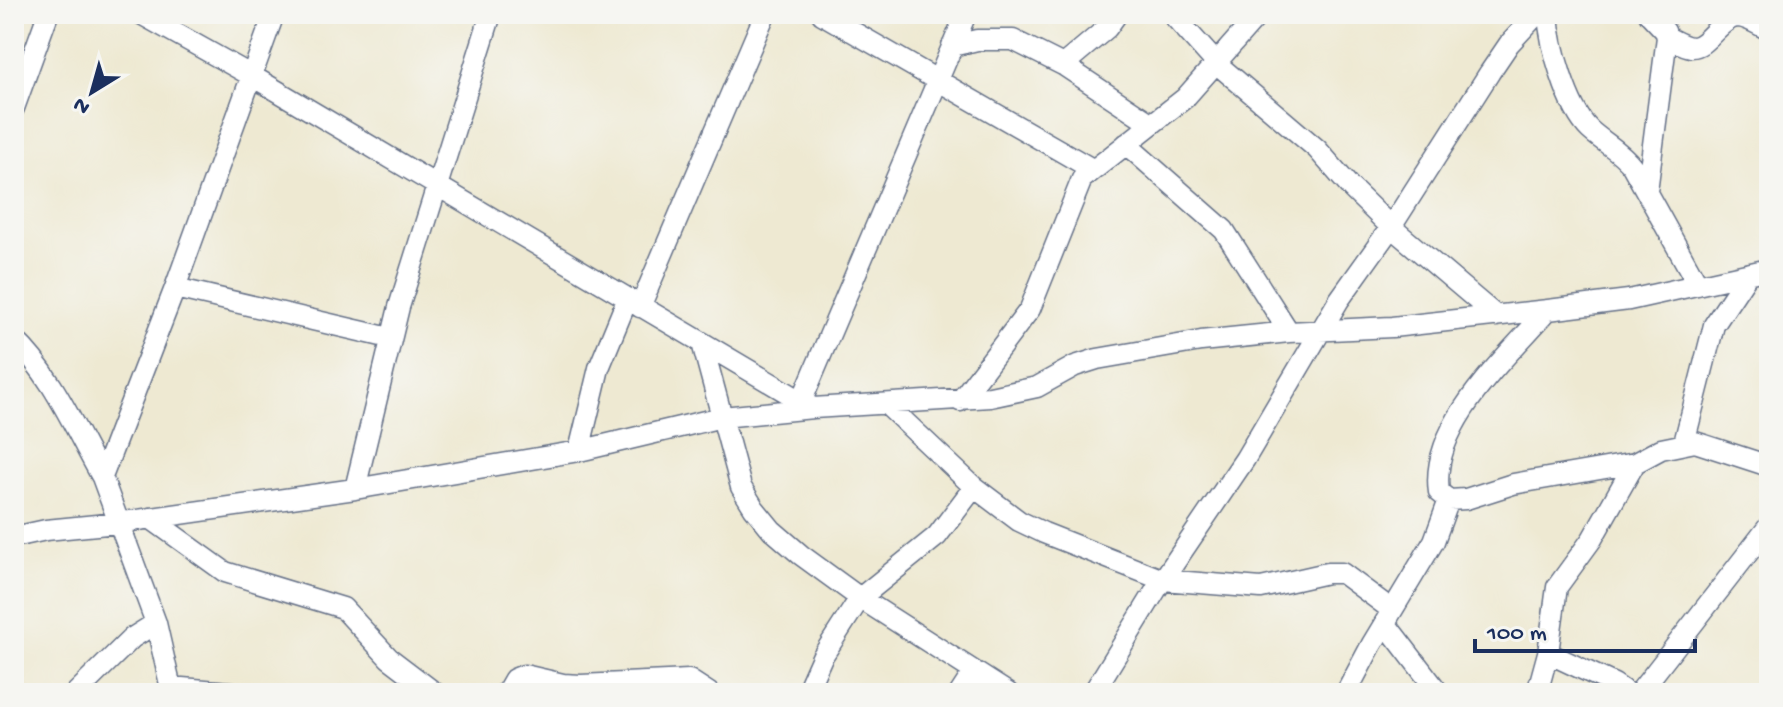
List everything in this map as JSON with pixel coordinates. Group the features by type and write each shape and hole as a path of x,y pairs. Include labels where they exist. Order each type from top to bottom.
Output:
{"street":[{"path":"14,108 48,14"},
{"path":"141,14 252,76 633,304 808,404"},
{"path":"102,477 175,288 274,14"},
{"path":"355,489 390,338 491,14"},
{"path":"579,451 599,368 633,304 765,14"},
{"path":"822,14 1092,169"},
{"path":"808,404 966,14"},
{"path":"1063,65 1099,36 1117,14"},
{"path":"1172,14 1217,64 1317,149 1391,227 1496,316"},
{"path":"960,401 1030,309 1077,187 1092,169 1185,98 1259,14"},
{"path":"1093,693 1163,580 1245,459 1319,331 1391,227 1509,44 1537,14"},
{"path":"1548,14 1555,53 1580,119 1626,157 1698,285"},
{"path":"1647,191 1667,37 1649,14"},
{"path":"1667,37 1691,47 1698,45 1727,20 1735,17 1745,18 1769,30"},
{"path":"952,46 977,40 1005,39 1063,65 1152,124"},
{"path":"1126,144 1224,230 1289,332"},
{"path":"14,537 46,530 355,489 579,451 722,417 808,404 886,404 990,397 1037,387 1075,366 1097,359 1201,341 1289,332 1392,327 1629,300 1769,269"},
{"path":"1684,443 1714,325 1748,274"},
{"path":"175,288 390,338"},
{"path":"1548,310 1459,412 1438,463 1439,492 1449,500 1466,499 1513,484 1635,463 1661,449 1684,443 1695,442 1769,466"},
{"path":"14,339 46,379 102,477 156,623 171,690 241,693"},
{"path":"702,343 741,487 772,530 860,598 1008,693"},
{"path":"886,404 974,487 1019,521 1163,580 1261,588 1327,573 1342,573 1388,616 1439,693"},
{"path":"1537,693 1548,653 1557,587 1592,539 1635,463"},
{"path":"806,693 822,657 860,598 937,536 974,487"},
{"path":"1346,693 1434,541 1449,500"},
{"path":"150,518 225,572 343,608 389,658 435,693"},
{"path":"1639,693 1769,526"},
{"path":"76,693 132,638 156,623"},
{"path":"1548,653 1627,693"},
{"path":"960,693 973,673"},
{"path":"506,693 514,679 524,675 581,685 689,680 709,693"}]}
